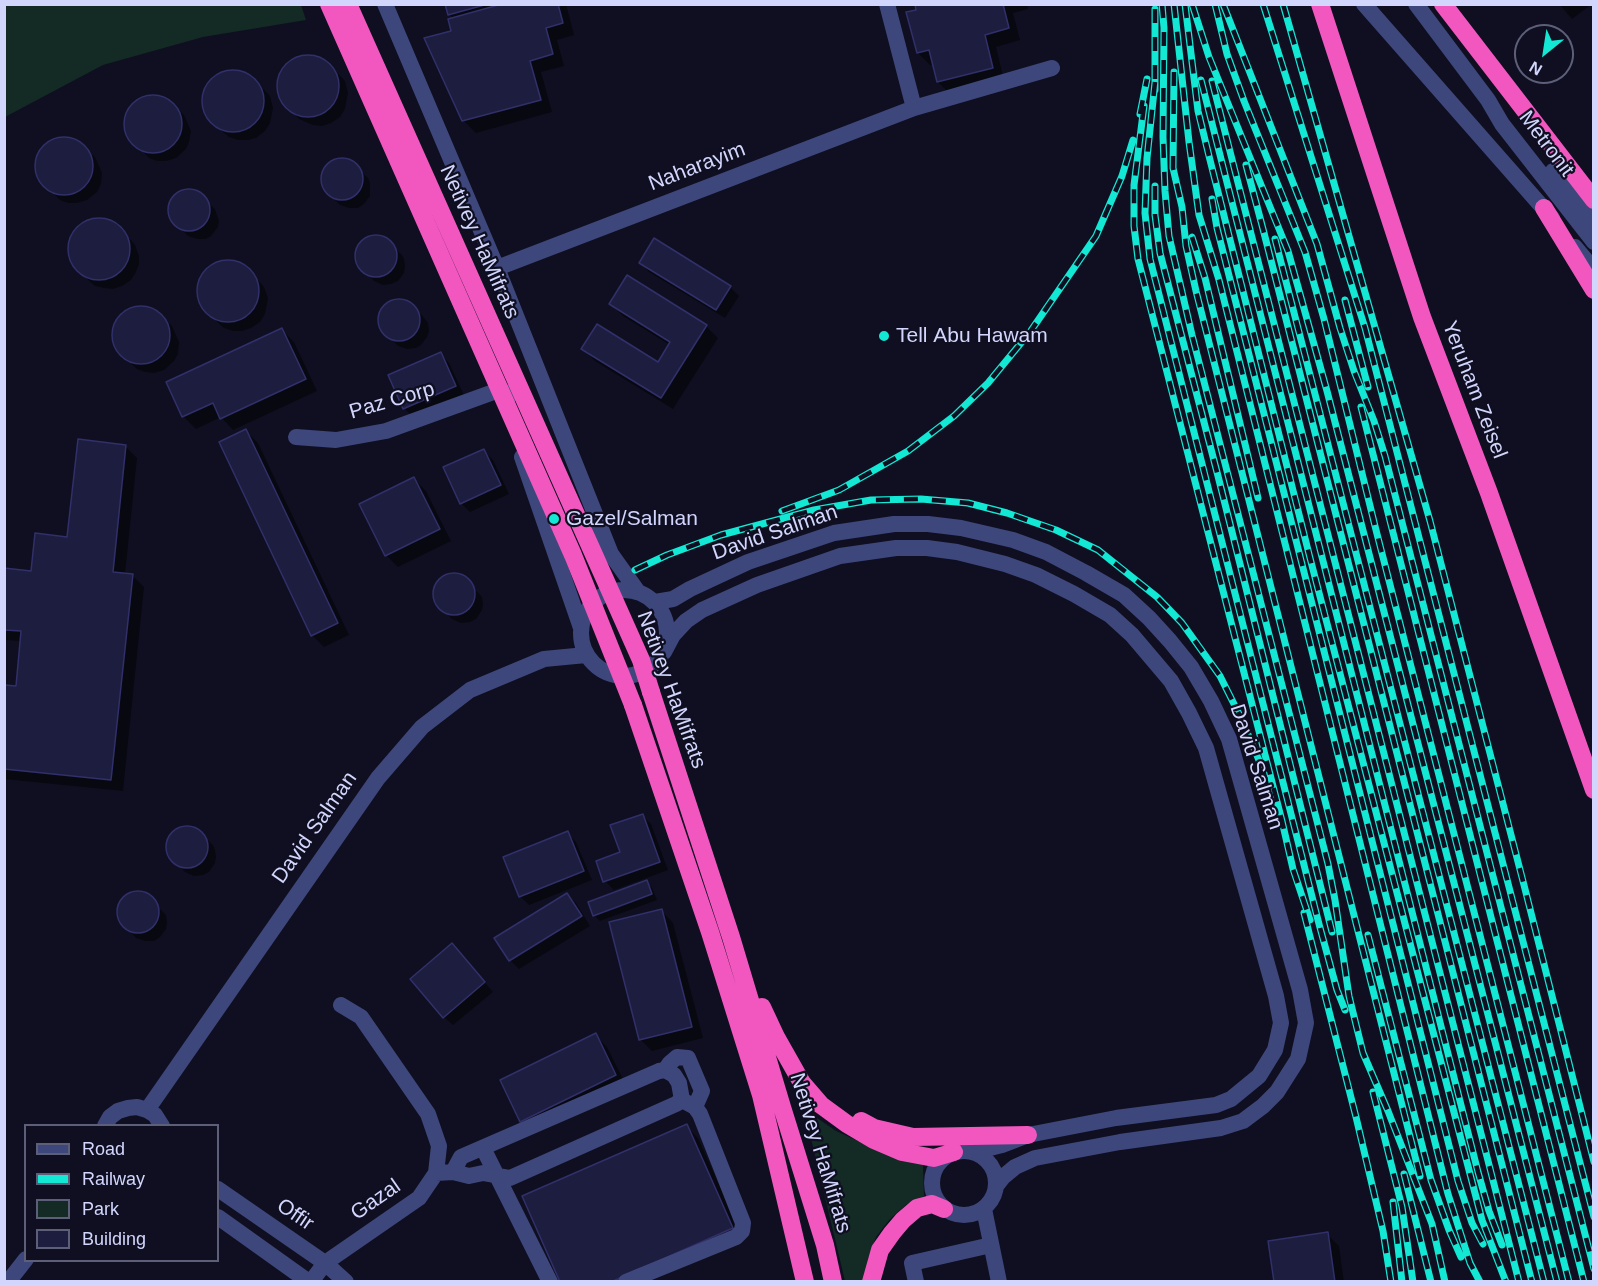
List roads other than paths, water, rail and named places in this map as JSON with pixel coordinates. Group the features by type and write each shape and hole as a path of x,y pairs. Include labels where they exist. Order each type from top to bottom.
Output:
{"highway":[{"name":"Netivey HaMifrats","path":"328,4 573,555 633,705 710,932 761,1095 805,1281"},
{"name":"Netivey HaMifrats","path":"348,4 641,660 731,937 825,1245 833,1281"},
{"name":"Yeruham Zeisel","path":"1320,4 1422,317 1489,493 1593,790"},
{"path":"1443,4 1593,200"},
{"path":"1544,208 1593,290"},
{"path":"731,937 776,1037 802,1083 821,1106 874,1140 902,1152 933,1158 960,1152"},
{"path":"802,1083 836,1109 874,1128 913,1137 1028,1135"},
{"path":"871,1281 880,1250 903,1220 917,1208 932,1204 944,1209"}],"street":[{"path":"328,4 499,390 581,628"},
{"path":"385,4 497,268 611,554 638,592"},
{"path":"887,4 914,108"},
{"path":"1364,4 1544,208 1593,270"},
{"name":"Metronit","path":"1416,4 1488,100 1502,124 1593,242"},
{"name":"Naharayim","path":"497,268 914,108 1052,68"},
{"name":"Metronit","path":"1488,100 1519,129 1593,222"},
{"path":"499,390 510,393 525,406 570,513 588,536 611,554"},
{"name":"Paz Corp","path":"296,437 336,440 386,431 499,390"},
{"name":"David Salman","path":"655,602 673,599 748,562 834,533 894,524 928,524 962,528 1013,540 1046,552 1124,595 1163,633 1191,668 1211,701 1229,740 1300,990 1306,1023 1298,1059 1277,1092 1243,1121 1221,1128 1120,1142 1035,1158 1015,1167 996,1186"},
{"name":"David Salman","path":"664,652 673,635 686,621 702,610 757,585 840,556 896,548 927,548 957,552 1005,564 1036,575 1110,615 1132,635 1171,681 1190,712 1206,748 1276,996 1281,1023 1275,1050 1259,1076 1231,1099 1215,1105 1116,1118 1028,1135 981,1150 960,1152"},
{"path":"613,591 638,592 655,602 663,613 667,626 664,652 646,671 633,676 620,677 606,673 595,666 586,655 581,642 584,615 591,604 601,596 613,591"},
{"name":"David Salman","path":"147,1110 378,778 422,727 470,690 544,659 586,655"},
{"path":"341,1005 361,1017 428,1114 439,1146 436,1173 453,1172 469,1176 483,1173 510,1178 676,1104 688,1103"},
{"path":"453,1172 461,1157 659,1071 665,1070 674,1075 688,1103 700,1114 743,1223 742,1231 736,1237 627,1281"},
{"path":"106,1124 118,1111 137,1107 155,1115 161,1124"},
{"path":"483,1148 550,1281"},
{"path":"960,1152 976,1153 984,1159 991,1166 996,1186 990,1202 984,1209 964,1216 953,1214 937,1202 931,1182 938,1164 945,1157 960,1152"},
{"name":"Gazal","path":"310,1281 325,1263 419,1198 436,1173"},
{"name":"Offir","path":"219,1190 325,1263 346,1281"},
{"path":"984,1209 999,1281"},
{"path":"219,1218 310,1281"},
{"path":"916,1281 912,1263 991,1245"},
{"path":"8,1281 24,1261"}],"railway":[{"path":"1162,4 1164,28 1163,137 1169,236 1192,335 1328,864 1349,996 1363,1053 1432,1224 1445,1282"},
{"path":"1174,4 1199,215 1219,280 1448,1194 1470,1263 1480,1282"},
{"path":"1185,4 1198,111 1209,156 1310,558 1482,1220 1506,1282"},
{"path":"1192,4 1209,57 1288,251 1327,391 1557,1282"},
{"path":"1215,4 1227,54 1305,252 1324,319 1569,1282"},
{"path":"1223,4 1317,244 1340,328 1385,456 1594,1269"},
{"path":"1263,4 1365,328 1594,1217"},
{"path":"1283,4 1430,521 1594,1162"},
{"path":"1155,9 1155,90"},
{"path":"1174,72 1173,168 1196,291 1420,1176"},
{"path":"1140,114 1147,79"},
{"path":"1201,80 1478,1172 1502,1245"},
{"path":"1212,81 1519,1282"},
{"path":"1155,82 1147,158 1145,213 1150,259 1319,924 1337,990 1345,1010"},
{"path":"1144,106 1134,185 1134,226 1138,259 1293,869 1310,920"},
{"path":"782,511 839,490 908,451 954,416 988,383 1030,332 1096,236 1122,176 1133,140"},
{"path":"1246,165 1532,1282"},
{"path":"1155,186 1155,215 1160,253 1332,932"},
{"path":"1212,199 1217,228 1458,1181 1472,1223 1483,1244"},
{"path":"1192,237 1205,278 1258,498"},
{"path":"1275,239 1544,1282"},
{"path":"1345,300 1368,387"},
{"path":"1361,407 1584,1282"},
{"path":"635,570 667,555 721,535 814,510 871,500 921,499 968,503 1007,513 1056,530 1098,550 1157,597 1182,623 1220,676 1261,765"},
{"path":"1304,913 1383,1231 1391,1282"},
{"path":"1368,935 1431,1180 1461,1257"},
{"path":"1373,1092 1402,1207 1413,1282"},
{"path":"1404,1174 1431,1282"},
{"path":"1393,1202 1402,1282"}],"place":[{"name":"Tell Abu Hawam","path":"884,336"},
{"name":"Gazel/Salman","path":"554,519"}]}
